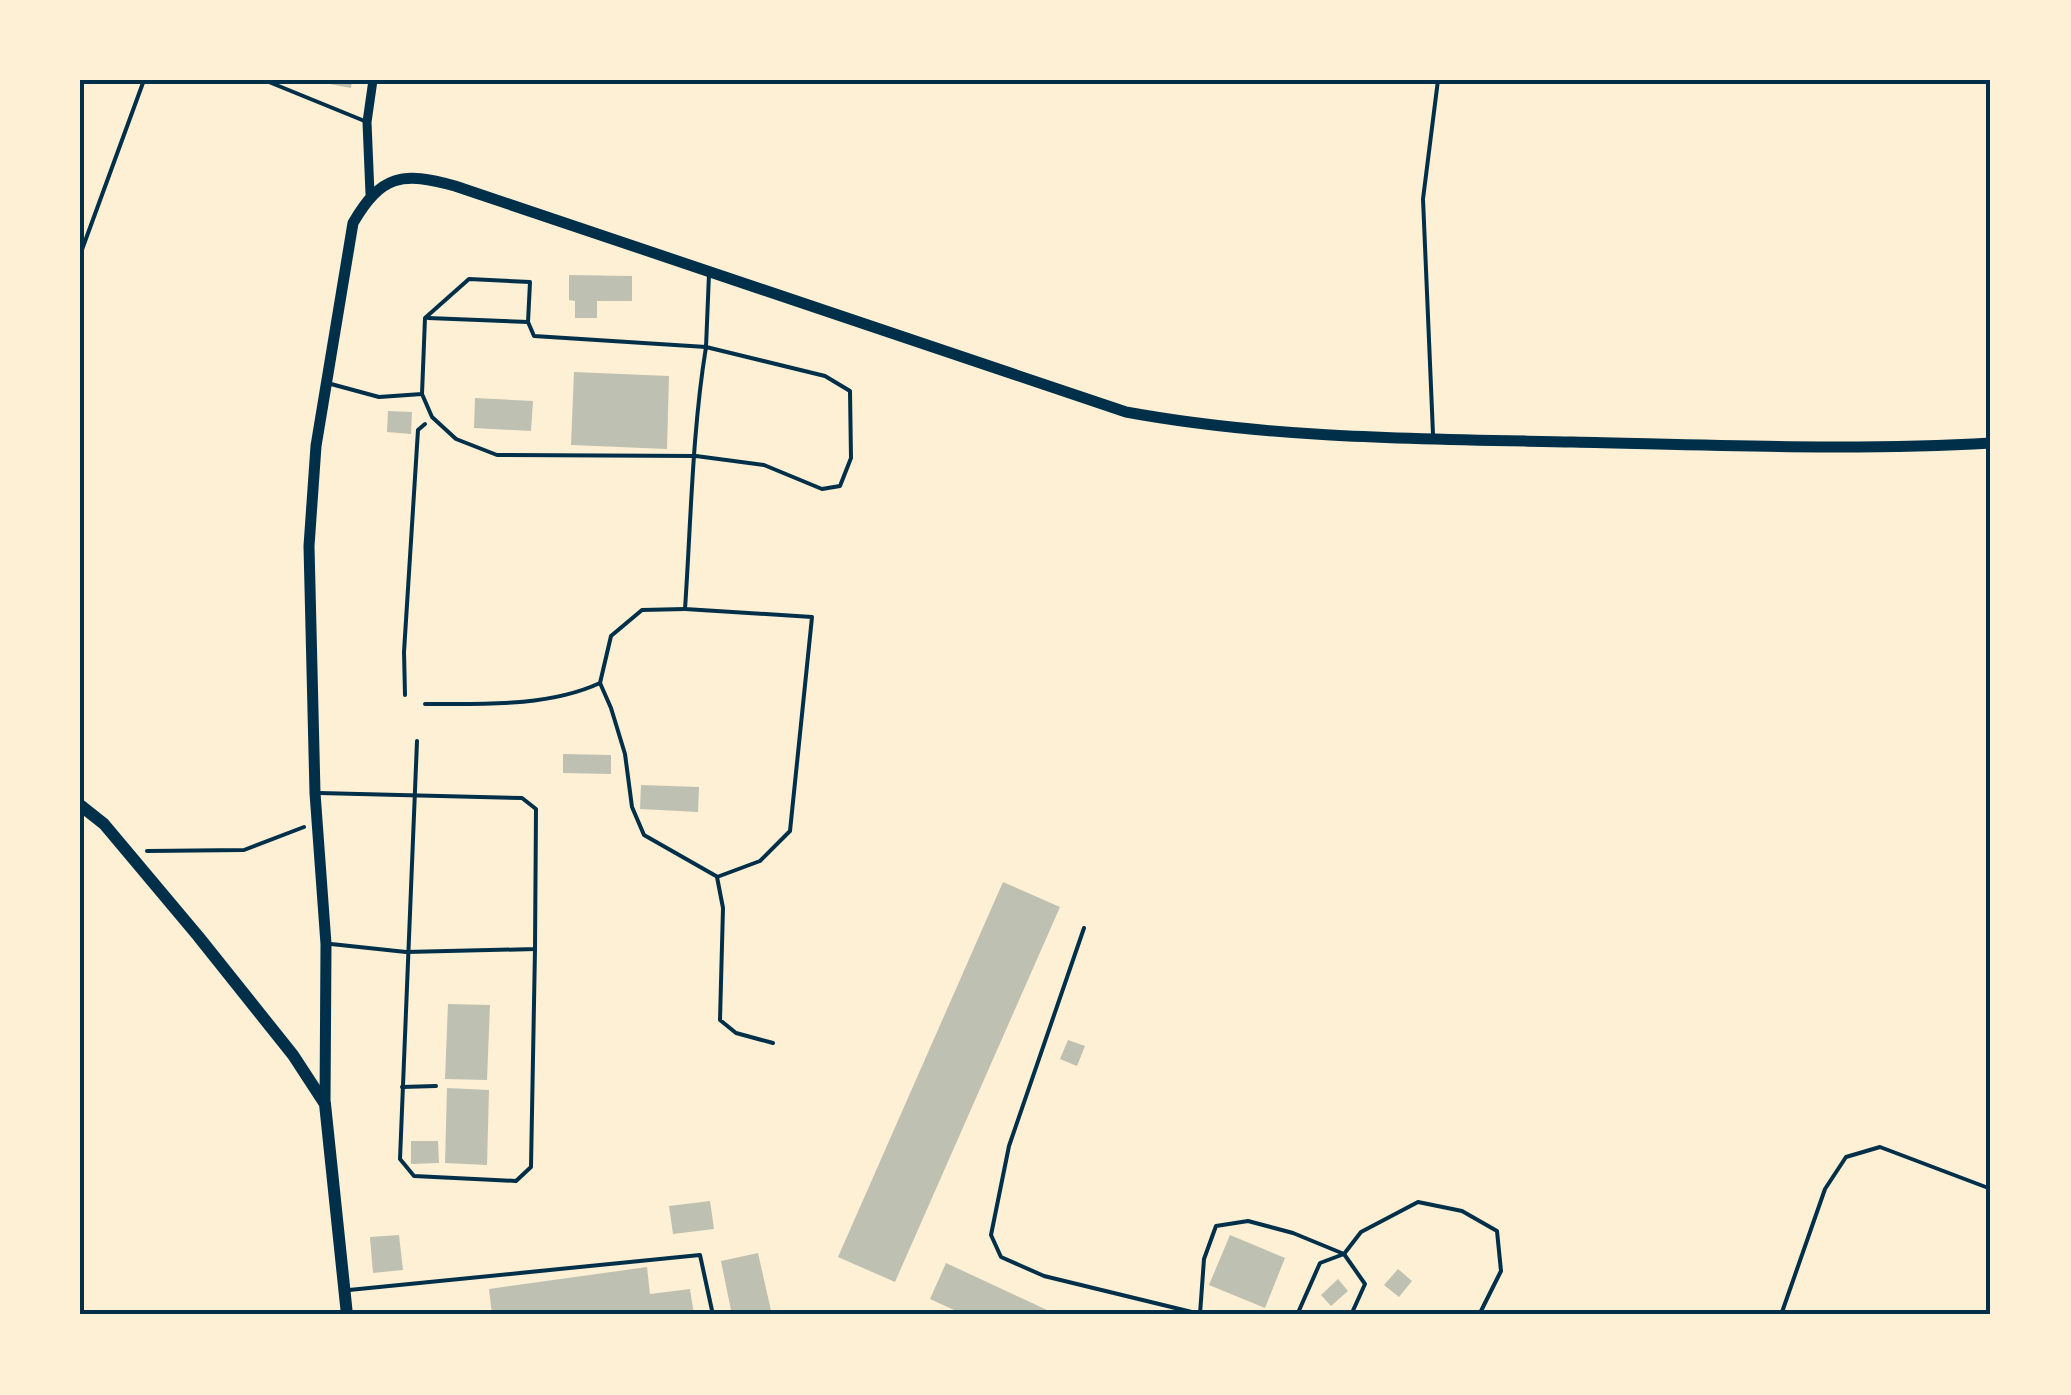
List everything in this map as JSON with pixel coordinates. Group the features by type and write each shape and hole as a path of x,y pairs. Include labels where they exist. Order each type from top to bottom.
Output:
{"main road":[{"path":"80,805 127,852 294,1056 326,1104 347,1315"}],"street":[{"path":"370,194 367,122 373,80"},
{"path":"326,1104 326,944 316,793 308,546 326,383 352,223 370,194 393,180 422,176 1126,412 1261,431 1433,439 1885,450 1991,443"}],"lane":[{"path":"80,255 144,80"},
{"path":"264,80 367,122"},
{"path":"1433,439 1423,199 1438,80"},
{"path":"685,609 709,270"},
{"path":"469,279 530,282 528,322 534,336 706,347 825,376 850,392 852,458 840,486 822,489 764,466 696,456 497,455 456,439 432,417 422,394 424,318 469,279"},
{"path":"424,318 528,322"},
{"path":"326,383 379,397 422,394"},
{"path":"685,609 812,618 790,831 760,861 717,877 644,834 632,807 625,754 612,708 600,683 611,636 642,610 685,609"},
{"path":"425,704 490,704 574,695 600,683"},
{"path":"316,793 418,798 522,798 536,809 532,1167 516,1181 414,1176 400,1160 411,811 418,798 418,741"},
{"path":"717,877 722,908 720,1020 736,1033 773,1043"},
{"path":"1084,928 1009,1146 991,1236 1001,1257 1044,1276 1201,1315 1204,1259 1216,1226 1248,1221 1344,1254 1366,1284 1352,1315"},
{"path":"326,944 406,952 535,949"},
{"path":"402,1088 436,1086"},
{"path":"1781,1315 1826,1190 1846,1157 1880,1147 1991,1189"},
{"path":"1297,1315 1320,1263 1344,1254 1361,1232 1418,1202 1462,1211 1497,1231 1501,1270 1479,1315"},
{"path":"344,1290 700,1254 713,1315"}],"path":[{"path":"406,696 404,652 418,430 432,417"},
{"path":"127,852 244,850 318,822"}],"building":[{"path":"308,80 352,80 351,88"},
{"path":"569,275 632,276 632,301 597,301 597,318 575,318 575,301 569,300"},
{"path":"574,372 669,376 667,449 571,445"},
{"path":"475,398 533,401 531,431 474,428"},
{"path":"388,411 412,412 411,434 387,432"},
{"path":"563,754 611,755 611,774 563,773"},
{"path":"641,785 699,787 698,812 640,809"},
{"path":"1003,882 1060,907 895,1282 838,1257"},
{"path":"448,1004 490,1005 487,1080 445,1079"},
{"path":"1068,1040 1085,1046 1077,1066 1060,1059"},
{"path":"447,1088 489,1090 487,1165 445,1163"},
{"path":"411,1141 438,1141 439,1163 411,1164"},
{"path":"710,1201 714,1229 673,1234 669,1206"},
{"path":"399,1235 403,1270 373,1273 370,1237"},
{"path":"1230,1235 1285,1258 1265,1308 1209,1285"},
{"path":"758,1253 772,1315 732,1315 721,1261"},
{"path":"946,1263 1047,1310 1045,1315 965,1315 930,1299"},
{"path":"647,1267 650,1294 690,1289 694,1315 492,1315 489,1289"},
{"path":"1398,1269 1412,1281 1399,1297 1384,1285"},
{"path":"1338,1279 1348,1291 1331,1306 1321,1295"}]}
